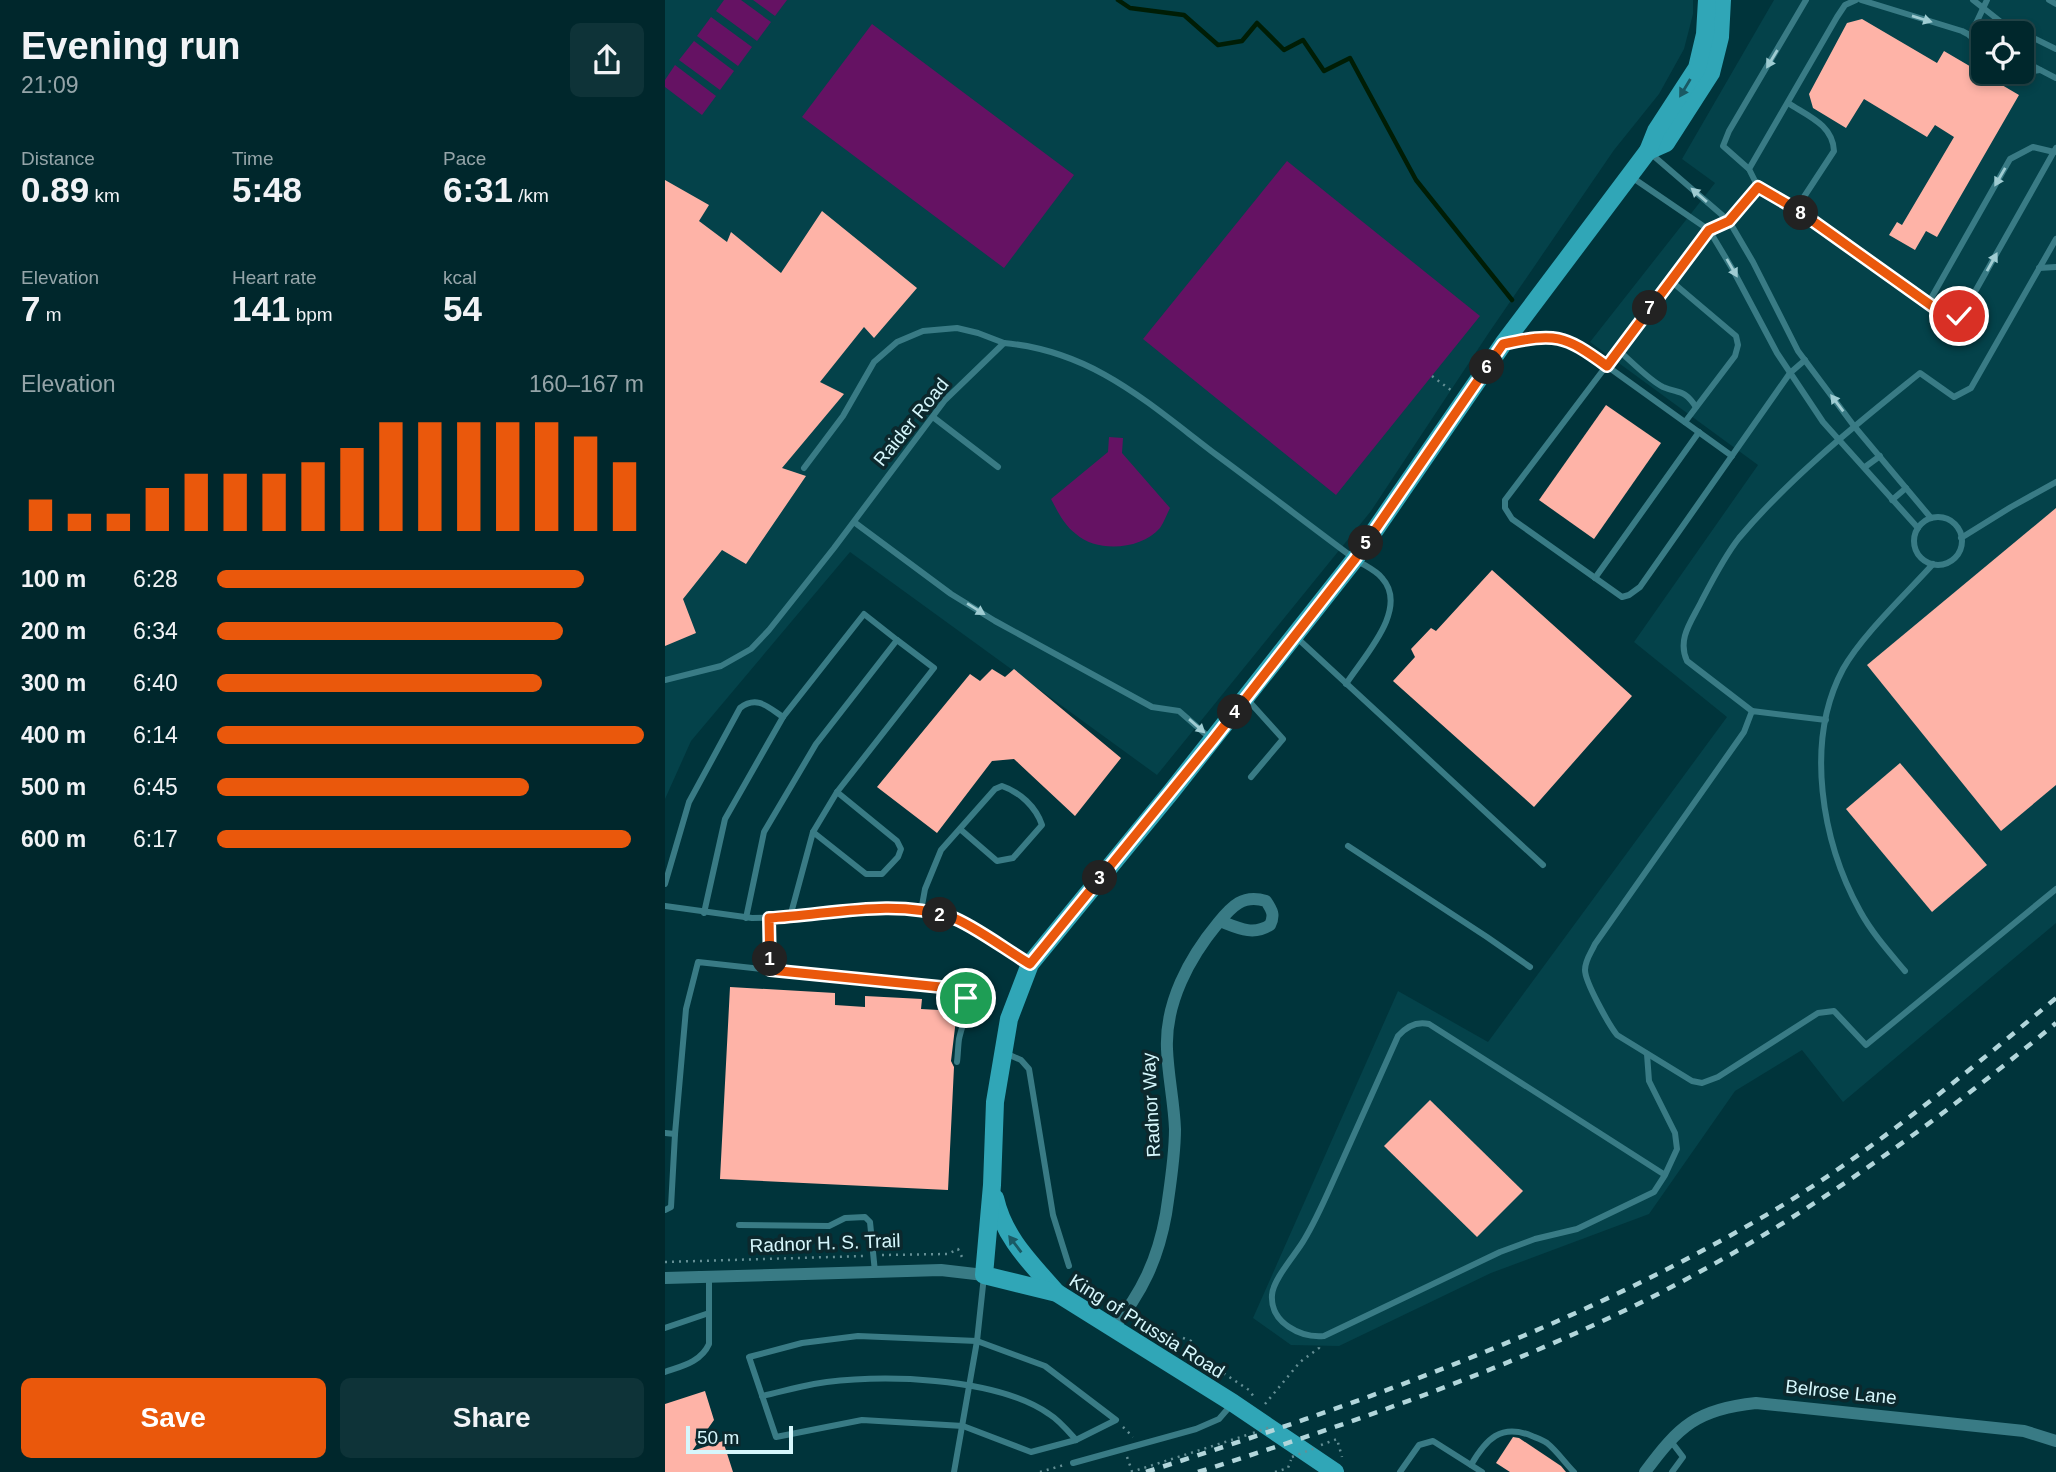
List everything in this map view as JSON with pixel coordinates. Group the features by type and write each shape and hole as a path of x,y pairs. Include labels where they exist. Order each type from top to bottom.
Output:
{"main road":[{"path":"975,1274 992,1185 995,1102 1003,1052 1009,1019 1030,964 1213,740 1355,559 1503,344 1648,151 1656,131 1697,68 1705,34 1707,0"},
{"path":"1648,151 1666,143 1711,74 1720,37 1722,0"},
{"path":"992,1185 1005,1230 1057,1293"},
{"name":"King of Prussia Road","path":"975,1274 1057,1293 1340,1468"}],"street":[{"name":"Radnor Way","path":"1113,1328 1135,1301 1153,1264 1165,1217 1173,1169 1175,1133 1167,1048 1172,1009 1189,964 1220,921"},
{"name":"King of Prussia Road","path":"665,1278 941,1270 975,1274"},
{"name":"Belrose Lane","path":"1645,1472 1669,1438 1682,1427 1704,1415 1733,1405 1756,1403 2024,1431 2056,1441"}],"lane":[{"path":"1806,0 1729,131 1723,146 1749,169 1758,187 1796,209 1946,316 1955,318 1963,313 2055,150 2033,147 2010,159 1929,302"},
{"path":"1749,169 1845,5 1856,0"},
{"path":"1861,0 1971,37"},
{"path":"1973,0 2001,22 2056,49"},
{"path":"1980,21 1982,7 1987,0"},
{"path":"2049,0 2056,4"},
{"path":"2034,67 2056,78"},
{"path":"2034,71 2040,70"},
{"path":"1788,103 1819,122 1834,140 1834,152 1796,209"},
{"path":"1648,151 1729,221 1805,360 1854,426 1931,518"},
{"path":"1628,175 1709,230 1777,353 1823,422 1918,528"},
{"path":"1758,187 1729,221 1709,230 1506,499 1505,508 1512,519 1595,578 1622,597 1629,596 1640,587 1790,373 1805,360"},
{"path":"1826,720 1752,711 1686,661 1683,638 1738,540 1839,437 1920,373 1954,397 1971,388 2056,239"},
{"path":"2039,268 2056,267"},
{"path":"1671,281 1736,335 1738,345 1735,356 1685,422"},
{"path":"804,468 843,416 874,362 897,342 923,331 957,328 1004,343 1034,346 1077,359 1126,386 1383,578 1391,596 1389,617 1346,684"},
{"path":"1503,344 1551,337 1579,346 1732,456"},
{"name":"Raider Road","path":"665,680 722,666 751,649 854,522 945,400 1004,343"},
{"path":"1618,350 1662,387 1677,389 1688,395 1696,407"},
{"path":"933,417 998,467"},
{"path":"1595,578 1699,432"},
{"path":"1865,467 1880,456"},
{"path":"1961,538 2056,482"},
{"path":"1892,500 1906,488"},
{"path":"1931,518 1949,519 1959,530 1961,538 1961,545 1954,558 1941,564 1926,561 1914,542 1918,528 1931,518"},
{"path":"854,522 919,572 995,621 1152,707 1179,711 1213,740"},
{"path":"1905,971 1860,911 1844,878 1835,851 1824,797 1823,746 1826,720 1836,687 1852,656 1933,564"},
{"path":"704,913 725,819 783,717 864,614 935,668 837,792 813,832 790,917"},
{"path":"1295,636 1543,865"},
{"path":"746,918 764,832 816,744 897,640"},
{"path":"1246,698 1283,739 1251,776"},
{"path":"665,884 688,802 740,708 748,702 759,701 783,717"},
{"path":"1752,711 1744,732 1586,960 1585,973 1617,1035 1692,1081 1710,1082 1818,1013 1833,1011 1866,1045 2056,889"},
{"path":"921,911 930,871 941,850 995,789 1002,786 1010,789 1037,810 1042,825 1013,858 997,861 960,829"},
{"path":"813,832 866,874 882,874 898,857 901,849 897,841 837,792"},
{"path":"1348,846 1530,967"},
{"path":"665,906 746,918 790,917 871,908 921,911 954,918 1030,964"},
{"path":"769,918 770,970"},
{"path":"665,1210 671,1207 686,1009 698,962 961,989 966,998 966,1017 959,1039 957,1062"},
{"path":"1647,1054 1649,1081 1675,1133 1677,1149 1665,1175 1654,1192 1601,1220 1500,1252 1341,1330 1317,1337 1302,1335 1286,1325 1276,1311 1272,1296 1277,1283 1314,1222 1398,1036 1404,1029 1415,1024 1429,1024 1665,1175"},
{"path":"1003,1052 1021,1060 1029,1069 1053,1215 1069,1266"},
{"path":"665,1133 675,1134"},
{"path":"739,1225 829,1227 845,1218 865,1217 870,1222 875,1272"},
{"path":"954,1472 977,1341 975,1274"},
{"path":"665,1371 686,1364 705,1352 709,1344 709,1278"},
{"path":"665,1328 709,1314"},
{"path":"857,1336 977,1341 1045,1366 1116,1420 1076,1440 1031,1452 963,1426 863,1420 776,1437 762,1396 749,1357 802,1343 857,1336"},
{"path":"762,1396 815,1383 907,1379 969,1385 1021,1400 1050,1414 1076,1440"},
{"path":"1073,1463 1196,1429 1219,1419 1233,1403"},
{"path":"1471,1465 1482,1447 1496,1436 1509,1430 1519,1430 1546,1442 1574,1472"},
{"path":"1669,1438 1683,1457 1672,1472"},
{"path":"1400,1472 1419,1445 1433,1441 1482,1472"}],"path":[{"path":"1432,376 1465,400"},
{"name":"Radnor H. S. Trail","path":"665,1262 948,1254 958,1249 975,1274"},
{"path":"1270,1412 1262,1407 1300,1362 1319,1348 1317,1337"},
{"path":"1183,1338 1191,1341 1199,1357 1249,1390 1256,1398"},
{"path":"1131,1472 1273,1426"},
{"path":"1275,1472 1287,1468 1292,1457 1337,1439 1340,1468"},
{"path":"1040,1472 1073,1463"}],"shaded area":[{"path":"665,0 1693,0 1693,14 1684,49 1659,94 1614,150 1371,511 1157,775 850,552 691,741 665,799"},
{"path":"724,0 741,0 771,22 757,41 716,11"},
{"path":"753,0 787,0 775,16"},
{"path":"1774,0 2056,0 2056,923 1843,1102 1802,1050 1735,1091 1649,1214 1491,1273 1339,1346 1291,1345 1253,1318 1398,991 1488,1042 1727,717 1634,642 1758,465 1590,342 1715,183 1682,159"},
{"path":"711,17 752,47 738,66 697,36"},
{"path":"872,24 1074,175 1004,268 802,117"},
{"path":"694,41 734,71 720,90 679,60"},
{"path":"675,65 716,96 702,115 665,87 665,80"},
{"path":"1287,161 1480,316 1336,495 1143,339"},
{"path":"1109,437 1123,438 1122,453 1170,508 1160,528 1142,541 1131,545 1107,546 1085,540 1065,522 1051,499 1108,452"}],"building":[{"path":"1862,19 1937,63 1944,51 1971,67 1971,84 2000,84 2019,95 1937,237 1926,231 1915,250 1889,235 1897,222 1902,225 1954,137 1935,125 1927,137 1864,99 1846,128 1813,108 1809,94 1847,23"},
{"path":"665,180 709,205 699,221 727,242 731,232 781,273 822,211 917,288 874,338 864,327 820,382 844,394 782,468 806,476 746,564 722,550 683,599 696,633 665,646"},
{"path":"1606,405 1661,443 1594,539 1539,500"},
{"path":"2056,508 2056,785 2001,831 1867,665"},
{"path":"1492,570 1632,696 1534,807 1393,681 1415,657 1411,649 1431,628 1436,631"},
{"path":"992,669 1005,677 1014,669 1121,758 1075,816 1014,759 992,761 937,833 877,787 970,674 980,681"},
{"path":"1900,763 1987,865 1932,912 1846,809"},
{"path":"730,987 835,993 835,1005 865,1007 865,996 922,999 921,1009 957,1011 951,1061 954,1067 948,1190 720,1179"},
{"path":"1430,1100 1523,1191 1477,1237 1384,1146"},
{"path":"705,1391 714,1420 692,1451 723,1441 733,1472 665,1472 665,1404"},
{"path":"1513,1437 1519,1438 1566,1472 1510,1472 1496,1463"}],"waterway":[{"path":"1118,0 1130,8 1184,15 1218,45 1242,41 1257,23 1284,50 1303,40 1324,71 1350,58 1416,180 1512,300"}],"railway":[{"path":"1146,1472 1388,1390 1467,1359 1623,1291 1699,1253 1773,1211 1848,1163 1919,1110 2056,998"},
{"path":"1198,1472 1364,1417 1474,1376 1581,1331 1691,1277 1800,1212 1905,1141 2056,1023"}],"route":[{"path":"966,998 961,989 770,970 769,918 871,908 926,911 954,918 1030,964 1213,740 1355,559 1503,344 1551,337 1579,346 1607,366 1709,230 1729,221 1758,187 1796,209 1946,316 1959,316"}]}
